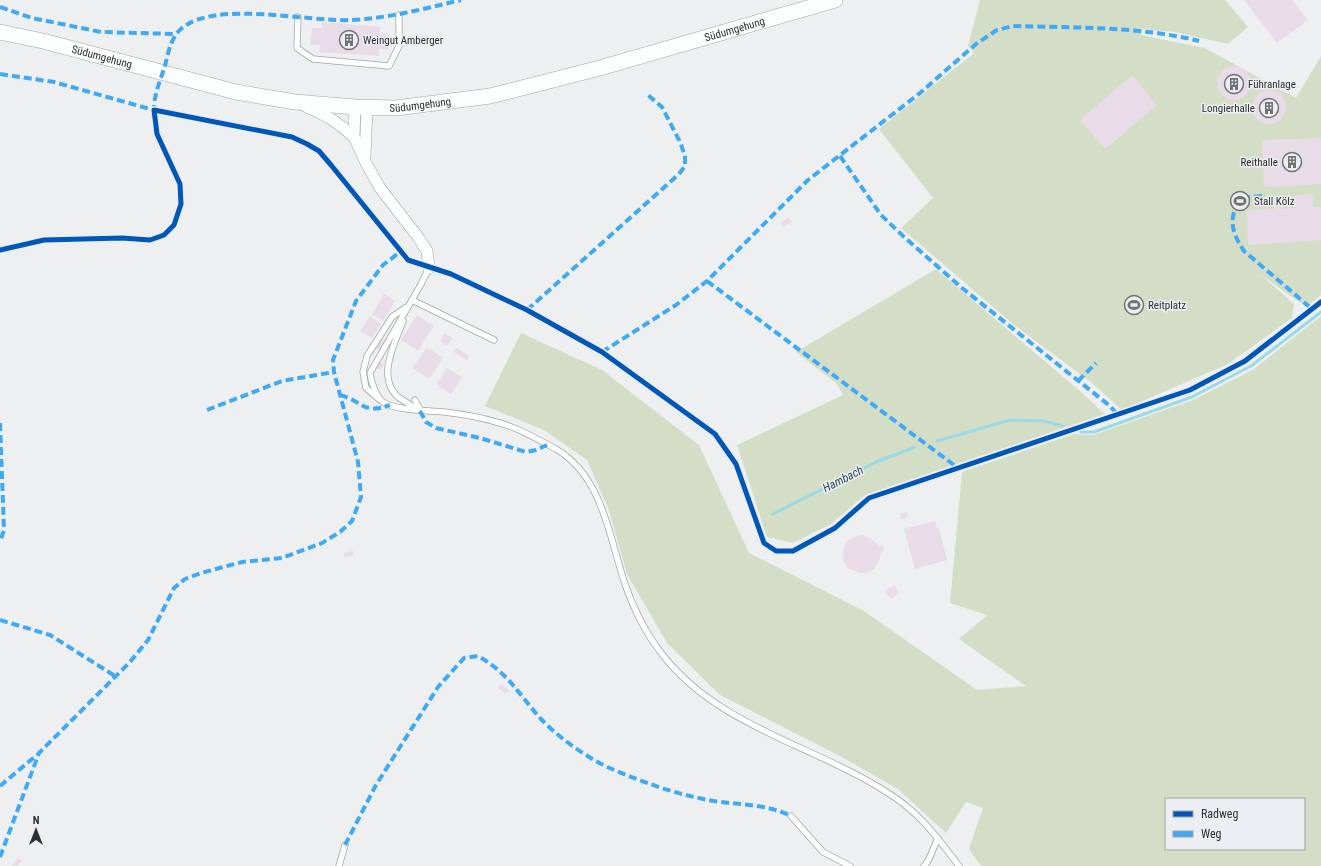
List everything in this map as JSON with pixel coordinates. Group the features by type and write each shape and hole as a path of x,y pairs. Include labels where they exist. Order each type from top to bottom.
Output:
{"main road":[{"name":"Südumgehung","path":"0,32 43,41 236,92 296,102 361,107 411,107 490,96 600,68 835,0"}],"street":[{"path":"296,102 327,114 354,137 380,188 418,237 426,251 429,268"},
{"path":"354,137 361,107"},
{"path":"361,107 366,163"}],"lane":[{"path":"298,17 297,48 312,59 389,66 399,46 399,15"},
{"path":"382,402 371,381 370,373 429,268"},
{"path":"412,300 494,340"},
{"path":"407,307 392,317 367,356 363,372 366,388 382,402 390,406 420,411 446,410 498,422 528,434 558,451 577,466 593,488 604,514 624,584 641,620 662,654 684,679 728,713 888,793 923,819 959,866"},
{"path":"407,307 389,361 388,381 398,396 420,411"},
{"path":"415,400 420,411"},
{"path":"791,816 823,852 850,866"},
{"path":"924,866 928,861 938,838"},
{"path":"339,866 345,845"}],"path":[{"path":"1243,198 1244,147 1248,137 1254,132 1275,127 1285,121 1301,96"}],"green space":[{"path":"980,0 1225,0 1248,27 1228,44 1175,32 1142,29 1141,35 1205,48 1296,98 1321,56 1321,295 1306,307 1260,274 1294,304 1292,318 1228,364 1122,410 1092,383 1014,325 901,228 933,198 879,129 974,53 968,46"},
{"path":"936,269 1105,414 865,495 831,524 793,543 767,537 737,445 843,395 837,384 796,352"},
{"path":"1321,316 1321,866 981,866 969,849 983,808 966,802 946,833 898,789 838,755 720,695 667,643 627,574 609,510 587,460 544,430 485,406 521,333 602,370 699,445 749,553 864,611 977,690 1026,686 959,639 987,615 950,603 962,472 1074,434 1093,435 1193,400 1254,369"}],"building":[{"path":"1244,0 1292,0 1308,20 1277,43"},
{"name":"Weingut Amberger","path":"322,22 380,27 380,34 388,35 388,50 379,49 379,56 319,52 320,45 310,45 312,28 322,28"},
{"name":"Führanlage","path":"1234,66 1246,71 1251,83 1246,95 1234,100 1222,95 1217,83 1222,71"},
{"path":"1132,75 1157,105 1105,149 1080,120"},
{"name":"Longierhalle","path":"1269,90 1281,95 1286,107 1281,119 1269,124 1257,119 1252,107 1257,95"},
{"name":"Reithalle","path":"1321,138 1321,184 1264,187 1262,140"},
{"path":"1313,194 1313,207 1321,207 1321,240 1248,245 1247,210 1274,209 1273,197 1279,197 1280,209 1295,208 1295,195"},
{"path":"789,217 792,222 784,227 781,223"},
{"path":"384,294 395,301 383,321 372,314"},
{"path":"417,315 434,326 418,351 401,340"},
{"path":"370,316 381,324 372,338 360,331"},
{"path":"445,333 452,338 447,346 440,341"},
{"path":"382,338 386,341 380,350 376,347"},
{"path":"427,347 443,358 429,379 412,368"},
{"path":"457,348 469,356 467,360 454,352"},
{"path":"380,362 384,364 381,370 377,368"},
{"path":"447,368 462,377 451,394 436,384"},
{"path":"907,512 908,517 901,519 900,514"},
{"path":"935,521 937,529 939,528 947,560 915,569 904,529"},
{"path":"863,535 873,540 879,547 883,546 884,551 881,552 879,561 874,569 867,573 860,573 848,568 844,562 843,554 844,547 849,540"},
{"path":"353,551 354,555 344,557 344,553"},
{"path":"894,585 899,593 891,599 885,591"},
{"path":"502,684 509,690 505,694 498,687"},
{"path":"17,858 22,860 18,866 12,866"}],"waterway":[{"name":"Hambach","path":"1081,432 1094,432 1192,397 1251,366 1321,312"},
{"name":"Hambach","path":"937,441 1010,420 1044,421 1063,426"},
{"name":"Hambach","path":"773,514 876,462 915,447"}],"marked path":[{"path":"154,113 159,83 175,36 182,28 197,20 217,15 239,14 263,14 332,20 365,19 406,13 461,0"},
{"path":"0,7 32,18 101,32 176,34"},
{"path":"602,352 676,305 707,281 808,180 920,93 976,44 997,30 1013,26 1130,30 1176,36 1199,41"},
{"path":"0,74 54,82 157,111"},
{"path":"527,310 679,174 685,166 685,156 680,142 662,107 648,95"},
{"path":"840,156 881,215 903,236 962,288 1110,406 1118,415"},
{"path":"1262,196 1243,198 1238,204 1233,217 1236,237 1244,251 1312,309"},
{"path":"0,857 39,753 130,662 148,640 174,588 185,579 201,573 242,562 282,558 322,543 340,532 352,521 361,497 358,462 334,372 333,360 356,301 383,265 400,252"},
{"path":"707,281 958,468"},
{"path":"1078,381 1096,363"},
{"path":"207,410 282,381 334,372"},
{"path":"340,395 368,408 381,408 390,405"},
{"path":"420,411 426,422 436,428 480,438 526,452 536,450 547,445"},
{"path":"0,423 4,530 0,542"},
{"path":"0,620 50,635 115,676"},
{"path":"345,845 376,785 438,687 464,658 478,656 505,676 540,718 556,733 583,753 612,769 675,792 714,801 763,807 791,816"},
{"path":"0,786 38,754"}],"cycle path":[{"path":"0,250 44,240 122,238 150,240 164,235 174,225 181,204 180,184 157,134 154,110 292,137 319,151 408,260 451,274 527,310 602,352 715,434 736,464 764,543 776,551 793,551 835,528 869,498 1190,390 1245,361 1321,302"}],"place":[{"name":"Weingut Amberger","path":"349,40"},
{"name":"Führanlage","path":"1234,84"},
{"name":"Longierhalle","path":"1269,108"},
{"name":"Reithalle","path":"1292,162"},
{"name":"Stall Kölz","path":"1240,201"},
{"name":"Reitplatz","path":"1134,305"}]}
